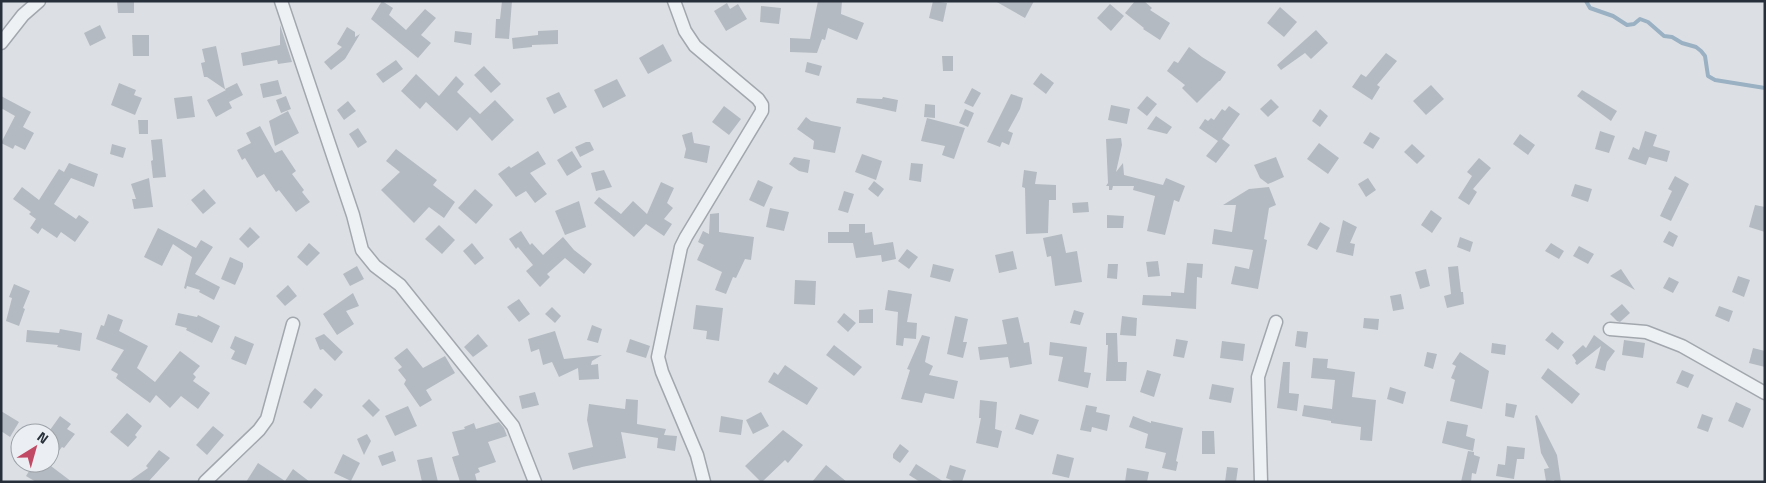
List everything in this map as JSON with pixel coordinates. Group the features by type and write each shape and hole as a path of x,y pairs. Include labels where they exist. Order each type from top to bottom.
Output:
{"street":[{"path":"1,43 24,15 39,1"},
{"path":"281,1 353,215 362,250 375,266 400,285 513,426 528,460 535,482"},
{"path":"674,1 685,31 695,46 758,99 762,105 762,111 681,247 658,357 662,372 697,455 704,482"},
{"path":"1261,482 1258,377 1276,322"},
{"path":"205,482 259,430 267,419 293,324"},
{"path":"1610,329 1646,332 1682,346 1765,393"}],"building":[{"path":"117,1 134,1 134,13 118,13"},
{"path":"382,1 393,8 389,15 406,30 425,9 436,18 421,35 431,43 418,58 371,19"},
{"path":"502,1 512,1 509,39 495,38 496,19 500,19"},
{"path":"818,1 842,1 841,14 864,23 857,40 828,28 825,40 822,39 817,53 790,52 790,38 810,39"},
{"path":"933,1 947,3 943,22 929,18"},
{"path":"995,1 1034,1 1025,18"},
{"path":"1135,1 1144,1 1152,8 1150,10 1170,23 1160,40 1143,29 1125,13"},
{"path":"727,3 730,9 738,4 747,19 726,31 714,11"},
{"path":"1110,4 1124,16 1111,31 1097,18"},
{"path":"761,6 781,8 779,24 760,22"},
{"path":"1280,7 1297,22 1284,37 1267,23"},
{"path":"100,25 106,38 90,46 84,33"},
{"path":"280,25 292,62 278,64 277,60 243,66 241,53 280,45"},
{"path":"347,27 355,32 355,37 360,34 345,59 331,70 324,62 342,47 337,44"},
{"path":"558,30 558,44 532,45 532,47 513,49 512,38 538,35 538,31"},
{"path":"1316,30 1328,43 1311,59 1305,53 1281,70 1277,65"},
{"path":"455,31 472,33 471,45 454,42"},
{"path":"132,35 149,35 149,56 133,56"},
{"path":"663,44 672,61 648,74 639,58"},
{"path":"216,46 225,89 237,83 243,95 229,102 232,108 216,117 207,100 226,90 207,77 204,77 201,63 205,62 202,49"},
{"path":"1189,47 1226,72 1220,81 1197,103 1182,88 1185,85 1167,71 1174,61 1178,63"},
{"path":"1386,53 1397,61 1377,85 1380,87 1372,100 1352,87 1361,74 1366,77"},
{"path":"942,56 953,56 953,71 943,71"},
{"path":"396,60 403,69 383,83 376,74"},
{"path":"807,62 822,66 819,76 805,72"},
{"path":"484,66 501,84 491,93 474,75"},
{"path":"1041,73 1054,83 1046,94 1033,84"},
{"path":"416,74 439,96 456,76 464,84 457,92 480,114 495,100 514,120 492,141 470,117 457,131 426,102 420,109 401,91"},
{"path":"617,79 626,96 603,108 594,90"},
{"path":"278,80 282,94 263,98 260,84"},
{"path":"119,83 136,90 134,95 142,98 135,115 111,105"},
{"path":"1431,85 1444,99 1426,115 1413,101"},
{"path":"972,88 981,93 973,107 964,103"},
{"path":"1582,90 1617,111 1611,121 1577,96"},
{"path":"559,92 567,107 554,114 546,98"},
{"path":"1011,94 1023,98 1020,109 1008,131 1013,133 1009,145 1002,142 1000,147 987,142"},
{"path":"1,96 31,112 23,127 34,133 25,150 15,145 13,149 1,143 15,116 1,108"},
{"path":"192,96 195,117 177,119 174,98"},
{"path":"286,96 291,109 281,113 276,100"},
{"path":"1147,96 1157,104 1147,116 1137,108"},
{"path":"883,97 898,100 896,112 856,103 857,98 882,99"},
{"path":"1271,99 1279,107 1268,117 1260,109"},
{"path":"348,101 356,111 344,120 337,110"},
{"path":"925,104 935,105 935,118 924,117"},
{"path":"1111,105 1130,109 1127,124 1108,120"},
{"path":"724,106 741,119 729,135 712,122"},
{"path":"1229,106 1240,114 1222,139 1230,145 1216,163 1206,156 1218,141 1199,128 1205,119 1208,121 1211,118 1214,120 1222,109 1225,111"},
{"path":"965,109 974,113 968,127 959,123"},
{"path":"1320,109 1328,116 1320,127 1312,121"},
{"path":"288,111 299,133 275,146 269,121"},
{"path":"1156,116 1172,127 1167,134 1147,129"},
{"path":"806,117 811,121 841,127 835,153 813,149 814,141 797,129"},
{"path":"927,118 965,128 954,159 942,155 945,146 921,141"},
{"path":"138,120 148,120 148,134 139,134"},
{"path":"260,126 275,153 282,150 296,171 292,174 310,202 296,212 279,190 276,192 264,174 257,178 245,158 242,160 237,150 251,143 246,133"},
{"path":"358,128 367,142 358,148 349,134"},
{"path":"1600,131 1615,136 1609,153 1595,149"},
{"path":"1645,131 1657,135 1653,146 1670,151 1667,162 1649,157 1646,165 1628,159 1633,147 1639,150"},
{"path":"692,132 694,143 710,146 707,163 684,158 686,149 682,135"},
{"path":"1370,132 1380,138 1373,149 1363,143"},
{"path":"1520,134 1535,145 1528,155 1513,144"},
{"path":"1121,138 1122,145 1116,172 1123,163 1124,175 1163,185 1166,178 1185,186 1179,202 1174,200 1165,235 1147,231 1155,196 1133,190 1134,186 1113,186 1112,190 1109,190 1109,186 1106,186 1108,183 1106,139"},
{"path":"162,139 166,177 153,178 151,140"},
{"path":"590,142 594,150 580,157 575,147"},
{"path":"1319,143 1339,158 1328,174 1307,159"},
{"path":"112,144 126,148 123,158 110,154"},
{"path":"1412,144 1425,156 1417,164 1404,152"},
{"path":"396,149 437,180 433,185 455,202 444,218 429,207 414,223 381,190 400,172 386,161"},
{"path":"538,151 546,164 530,173 547,194 535,203 526,191 516,197 498,174"},
{"path":"572,151 582,167 567,176 557,160"},
{"path":"862,154 882,161 876,180 855,172"},
{"path":"794,157 810,160 808,173 799,171 789,164"},
{"path":"1276,157 1284,177 1268,184 1260,178 1254,165"},
{"path":"1479,158 1491,168 1473,189 1477,192 1469,205 1458,198 1472,176 1467,172"},
{"path":"69,163 98,174 94,187 71,178 54,204 76,219 79,215 89,222 75,242 61,232 57,238 42,228 38,234 30,228 36,219 29,214 31,212 13,199 22,187 39,200 59,169 64,172"},
{"path":"911,163 923,164 921,182 909,180"},
{"path":"604,170 612,187 596,191 591,173"},
{"path":"1024,170 1037,172 1035,184 1056,185 1056,200 1049,200 1048,233 1026,234 1025,188 1022,187"},
{"path":"1675,176 1689,184 1671,221 1660,216 1672,191 1668,189"},
{"path":"149,178 153,207 134,209 132,199 136,199 131,184"},
{"path":"1368,178 1376,190 1366,197 1358,184"},
{"path":"758,180 773,187 764,207 749,200"},
{"path":"874,181 884,189 878,197 868,189"},
{"path":"661,182 674,188 667,203 673,208 664,219 672,224 664,236 646,224 634,237 594,203 599,197 621,214 633,201 647,214"},
{"path":"1575,184 1592,189 1588,202 1571,196"},
{"path":"1269,187 1276,205 1269,208 1264,239 1267,240 1258,289 1231,284 1235,266 1249,269 1253,250 1212,244 1214,229 1232,232 1236,205 1223,205 1249,189"},
{"path":"204,189 216,203 203,214 191,200"},
{"path":"475,189 493,205 476,224 458,208"},
{"path":"844,191 854,194 848,213 838,210"},
{"path":"579,201 586,227 565,235 555,211"},
{"path":"1088,202 1089,212 1073,213 1072,203"},
{"path":"1755,205 1765,207 1765,232 1749,227"},
{"path":"770,208 789,212 784,231 766,227"},
{"path":"1431,210 1442,218 1432,233 1421,225"},
{"path":"719,213 719,232 754,237 751,260 745,259 736,278 733,277 726,294 715,290 722,272 697,260 704,245 698,242 703,231 709,234 710,214"},
{"path":"1107,215 1124,216 1123,228 1107,228"},
{"path":"1343,220 1357,227 1350,243 1355,244 1353,256 1336,252"},
{"path":"1320,222 1330,228 1317,250 1307,245"},
{"path":"849,224 865,224 865,233 872,232 874,245 893,242 896,259 882,262 881,255 856,258 853,243 828,243 828,232 849,232"},
{"path":"439,225 455,240 442,254 425,239"},
{"path":"250,227 260,237 248,248 239,239"},
{"path":"158,228 196,248 201,240 213,247 195,274 220,287 214,300 199,292 200,290 187,286 186,289 184,288 192,257 173,244 162,266 144,257"},
{"path":"521,231 530,245 532,243 543,255 563,237 574,250 592,264 584,274 565,258 547,274 550,277 540,287 526,271 533,265 518,247 516,249 509,239"},
{"path":"1669,231 1678,236 1673,247 1663,242"},
{"path":"1062,234 1066,253 1077,251 1082,282 1055,286 1051,256 1047,257 1043,238"},
{"path":"1460,237 1473,242 1470,252 1457,247"},
{"path":"309,243 320,253 307,266 297,257"},
{"path":"472,243 484,258 475,265 463,251"},
{"path":"1551,243 1564,251 1559,259 1545,251"},
{"path":"1579,246 1594,254 1588,264 1573,256"},
{"path":"907,249 918,257 909,269 898,261"},
{"path":"1013,251 1017,269 999,273 995,255"},
{"path":"230,257 243,263 235,285 221,279"},
{"path":"1158,261 1160,276 1148,277 1146,262"},
{"path":"1187,263 1203,264 1202,278 1197,277 1196,309 1142,305 1143,295 1171,296 1171,292 1184,293"},
{"path":"933,264 954,269 950,282 930,277"},
{"path":"1108,264 1118,264 1117,279 1107,278"},
{"path":"357,266 364,279 350,286 343,274"},
{"path":"1458,266 1464,304 1447,308 1444,296 1451,294 1448,267"},
{"path":"1426,269 1430,286 1420,289 1415,272"},
{"path":"1621,269 1635,290 1610,276"},
{"path":"1738,276 1750,280 1744,297 1732,292"},
{"path":"1669,277 1679,282 1673,293 1663,288"},
{"path":"795,280 816,281 815,305 794,304"},
{"path":"14,284 30,291 23,308 25,309 19,326 6,321 12,298 9,297"},
{"path":"288,285 297,296 285,306 276,296"},
{"path":"888,290 912,294 907,322 917,323 916,339 904,338 903,346 896,345 898,312 885,310"},
{"path":"353,293 359,306 346,311 354,324 337,335 323,314"},
{"path":"1401,294 1404,309 1393,311 1390,296"},
{"path":"519,299 530,314 519,322 507,307"},
{"path":"1622,304 1630,313 1620,322 1610,314"},
{"path":"696,305 723,308 719,341 706,339 707,331 693,329"},
{"path":"1719,306 1733,311 1729,322 1715,316"},
{"path":"552,307 561,316 555,323 545,314"},
{"path":"873,309 873,323 859,323 859,310"},
{"path":"1074,310 1084,313 1080,325 1070,323"},
{"path":"178,313 197,317 198,315 220,326 212,343 186,330 187,328 175,325"},
{"path":"844,313 856,323 848,332 837,322"},
{"path":"108,314 123,320 119,331 148,346 137,368 155,382 180,351 200,366 193,374 196,377 193,381 210,393 198,409 181,396 170,408 156,395 150,403 116,378 118,374 111,370 124,350 96,339 101,325 104,326"},
{"path":"955,316 968,319 963,342 967,342 963,358 947,354"},
{"path":"1122,316 1137,318 1136,336 1120,335"},
{"path":"1018,317 1024,343 1029,342 1032,364 1010,368 1008,357 980,360 978,347 1007,344 1002,320"},
{"path":"1364,318 1379,319 1378,330 1363,328"},
{"path":"592,325 602,329 598,343 587,340"},
{"path":"60,329 82,333 80,351 57,347 58,345 26,342 27,330 59,333"},
{"path":"555,331 564,359 602,355 592,361 591,365 598,364 599,379 579,380 578,368 559,377 552,362 543,365 539,349 531,352 528,339"},
{"path":"1297,331 1308,332 1306,348 1295,346"},
{"path":"1552,332 1564,342 1558,350 1545,340"},
{"path":"1106,333 1117,333 1118,362 1127,362 1126,381 1106,381 1108,345 1106,345"},
{"path":"324,334 343,352 335,361 323,349 320,350 315,338"},
{"path":"478,334 488,346 473,357 464,347"},
{"path":"922,335 930,337 925,362 933,366 929,375 958,381 954,399 925,393 922,403 901,399 910,370 907,369"},
{"path":"1594,335 1615,351 1607,362 1605,371 1595,368 1601,346 1577,365 1572,355 1583,345 1586,348"},
{"path":"235,336 254,344 246,365 231,359 235,351 230,348"},
{"path":"630,339 650,346 646,358 626,352"},
{"path":"1176,339 1188,341 1184,358 1173,356"},
{"path":"1624,340 1645,343 1643,358 1622,355"},
{"path":"1222,341 1245,344 1243,361 1220,358"},
{"path":"1050,342 1087,347 1084,372 1091,373 1088,388 1058,381 1063,357 1049,355"},
{"path":"1492,343 1506,345 1505,355 1491,353"},
{"path":"834,345 862,367 854,376 826,355"},
{"path":"407,348 423,368 445,356 455,373 426,390 432,400 420,407 404,384 406,380 398,370 402,367 394,358"},
{"path":"1753,348 1765,351 1765,367 1749,363"},
{"path":"1427,352 1437,354 1433,369 1424,366"},
{"path":"1460,352 1489,371 1482,409 1450,401 1455,380 1451,378 1456,366 1452,364"},
{"path":"1313,358 1328,359 1327,368 1355,372 1352,397 1376,400 1372,441 1360,440 1361,427 1331,423 1331,421 1302,416 1304,405 1332,409 1335,380 1311,378"},
{"path":"1283,362 1290,362 1289,393 1299,394 1297,411 1277,408"},
{"path":"785,365 818,388 807,405 768,382 774,372 778,375"},
{"path":"1548,368 1580,394 1572,404 1541,378"},
{"path":"1147,370 1161,374 1154,397 1140,392"},
{"path":"1682,370 1694,375 1688,388 1676,383"},
{"path":"1212,384 1234,388 1231,403 1209,399"},
{"path":"1390,387 1406,392 1403,404 1387,399"},
{"path":"315,388 323,395 311,409 303,402"},
{"path":"535,392 539,405 522,409 519,396"},
{"path":"369,399 380,410 373,417 362,406"},
{"path":"626,399 638,400 637,424 666,429 664,435 677,436 675,451 657,448 658,438 621,432 626,458 573,470 568,453 593,447 587,420 589,404 625,409"},
{"path":"980,400 997,402 995,429 1002,431 998,448 976,443 981,418 979,418"},
{"path":"1736,402 1751,409 1743,428 1728,421"},
{"path":"1506,403 1517,405 1514,418 1505,416"},
{"path":"1086,405 1097,407 1096,412 1110,415 1107,431 1092,427 1091,432 1080,430"},
{"path":"408,406 417,426 395,436 385,416"},
{"path":"1,411 19,422 10,423 10,437 1,431"},
{"path":"761,412 769,426 753,434 746,420"},
{"path":"127,413 142,426 135,435 137,437 128,447 110,432"},
{"path":"1020,414 1039,420 1033,435 1015,429"},
{"path":"1702,414 1713,418 1708,432 1697,428"},
{"path":"1537,415 1557,455 1561,482 1555,482 1554,480 1546,481 1544,469 1549,468 1541,453 1535,416"},
{"path":"60,416 71,424 67,429 75,434 64,448 62,447 60,450 60,423 55,423"},
{"path":"721,416 743,420 741,435 719,432"},
{"path":"1133,416 1151,423 1151,421 1183,428 1176,461 1178,462 1176,471 1162,468 1166,453 1145,448 1148,434 1129,427"},
{"path":"1447,421 1468,425 1466,436 1475,439 1473,451 1442,443"},
{"path":"499,422 507,436 488,442 496,462 478,468 480,472 475,474 477,482 460,482 452,457 459,455 452,432 465,429 464,427 474,423 476,429"},
{"path":"213,426 224,435 207,455 196,445"},
{"path":"783,430 803,445 788,463 785,460 761,482 745,466"},
{"path":"1202,431 1214,431 1215,454 1202,454"},
{"path":"367,434 371,441 364,455 357,439"},
{"path":"900,444 909,451 900,463 893,458 893,454"},
{"path":"1507,446 1525,448 1524,459 1517,459 1514,479 1496,476 1498,464 1505,465"},
{"path":"159,450 170,458 148,482 128,482 148,468 146,466"},
{"path":"393,451 396,461 382,466 378,456"},
{"path":"1468,451 1474,452 1474,455 1480,457 1476,474 1472,473 1471,482 1461,482"},
{"path":"343,454 360,463 351,481 334,473"},
{"path":"1057,454 1074,458 1069,478 1052,474"},
{"path":"432,457 438,482 422,482 417,460"},
{"path":"258,463 285,481 293,469 310,482 246,482"},
{"path":"916,464 944,482 920,482 909,475"},
{"path":"826,465 847,482 812,482"},
{"path":"950,465 966,470 962,482 946,478"},
{"path":"1227,467 1238,468 1236,482 1225,482"},
{"path":"1127,468 1149,472 1147,482 1125,482"},
{"path":"28,473 60,473 72,482 36,482 26,476"}],"waterway":[{"path":"1586,1 1590,8 1613,16 1627,25 1634,24 1640,19 1648,22 1664,36 1672,37 1682,43 1696,47 1705,56 1708,76 1715,80 1765,88"}]}
